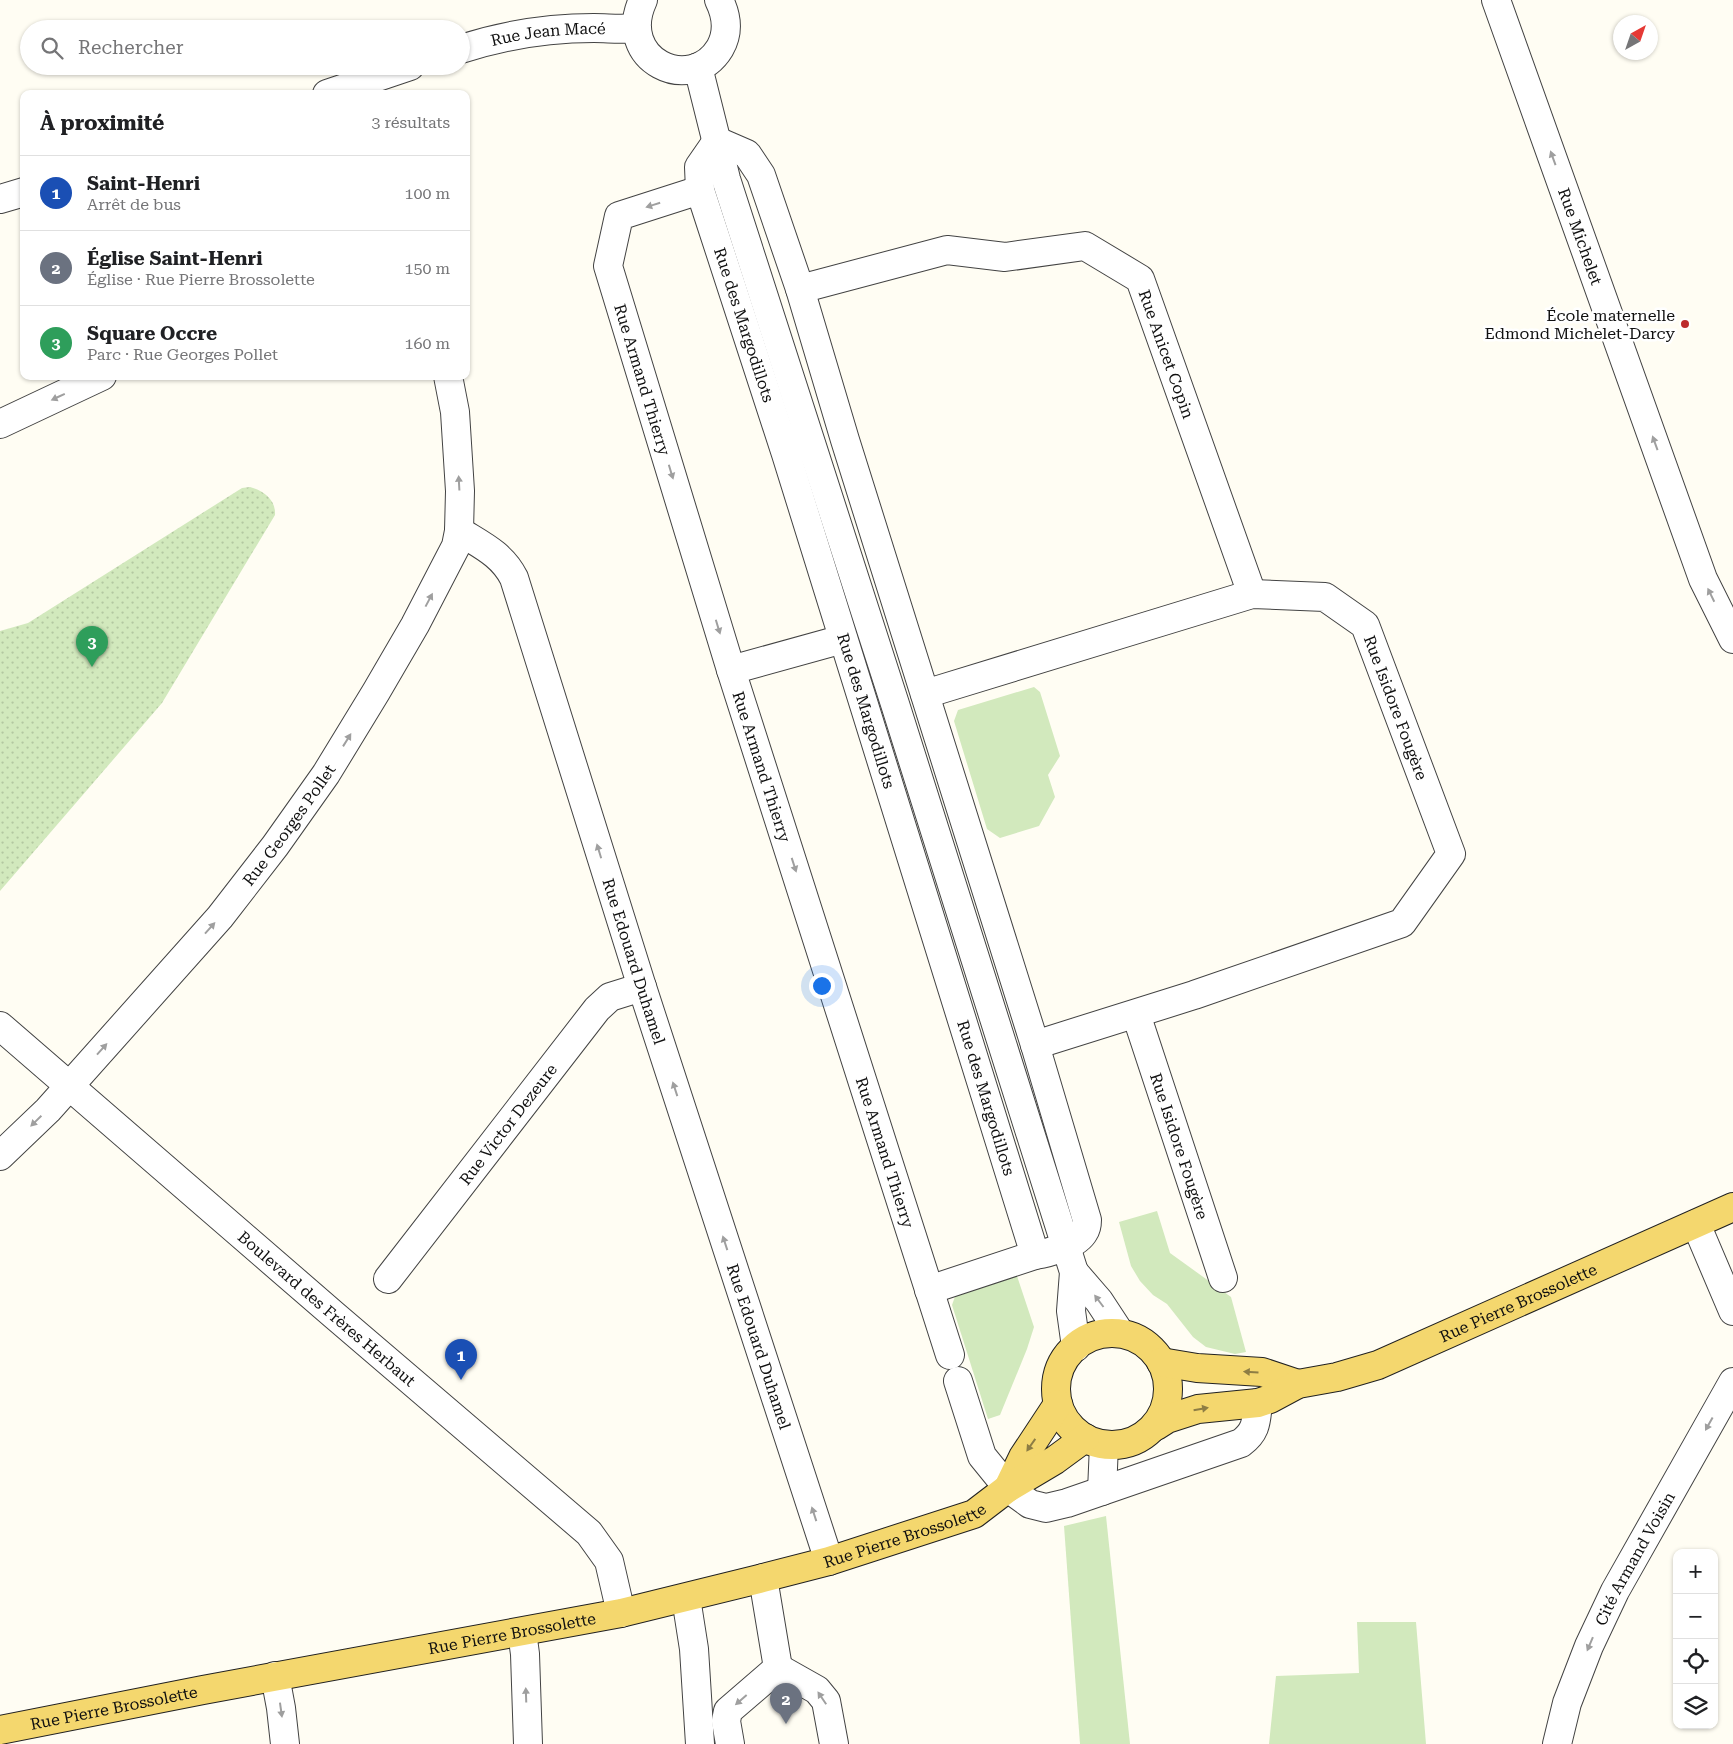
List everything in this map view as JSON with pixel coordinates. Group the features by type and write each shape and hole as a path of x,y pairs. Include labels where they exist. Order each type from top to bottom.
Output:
{"main road":[{"name":"Rue Pierre Brossolette","path":"1156,1426 1167,1419 1198,1409 1258,1403 1270,1399 1298,1384 1337,1377 1378,1365 1733,1207"},
{"path":"1104,1334 1120,1334 1137,1338 1151,1348 1162,1362 1168,1378 1169,1395 1164,1411 1156,1426 1141,1438 1123,1444 1095,1441 1073,1430 1064,1418 1058,1404 1056,1388 1059,1373 1065,1359 1076,1347 1089,1338 1104,1334"},
{"name":"Rue Pierre Brossolette","path":"1162,1362 1197,1368 1262,1372 1298,1384"},
{"name":"Rue Pierre Brossolette","path":"1008,1488 1023,1457 1058,1404"},
{"name":"Rue Pierre Brossolette","path":"0,1730 275,1676 621,1613 829,1561 974,1514 1008,1488 1055,1460 1095,1441"}],"street":[{"path":"644,0 638,12 636,28 639,41 646,54 657,63 670,69 684,70 698,67 714,56 725,39 727,20 721,0"},
{"name":"Rue Michelet","path":"1496,0 1703,579 1733,639"},
{"name":"Rue Jean Macé","path":"470,47 527,32 595,28 619,30 636,28"},
{"name":"Rue des Margodillots","path":"698,67 726,179 895,704 1070,1259 1071,1311 1076,1347"},
{"path":"357,89 389,75"},
{"path":"717,141 747,154 761,175 800,289 845,440 1035,1045 1087,1220 1084,1233 1070,1259 1048,1253 1035,1255 929,1290"},
{"name":"Rue des Margodillots","path":"717,141 699,167 700,190 786,454 1035,1255"},
{"name":"Rue Armand Thierry","path":"700,190 619,216 608,266 731,670 950,1355"},
{"path":"0,199 20,193"},
{"name":"Rue Anicet Copin","path":"800,289 946,250 1005,257 1085,246 1140,279 1252,594"},
{"path":"0,424 94,380"},
{"path":"449,380 455,412 460,491 459,531"},
{"name":"Rue Edouard Duhamel","path":"459,531 501,558 508,566 514,578 642,987 829,1561"},
{"name":"Rue Georges Pollet","path":"0,1156 48,1110 220,917 275,846 315,790 376,692 415,625 449,560 456,546 459,531"},
{"name":"Rue Isidore Fougère","path":"925,694 1252,594 1324,597 1364,625 1451,854 1402,923 1136,1014 1035,1045"},
{"path":"731,670 844,639"},
{"name":"Rue Victor Dezeure","path":"388,1279 597,1009 610,997 642,987"},
{"name":"Rue Isidore Fougère","path":"1136,1014 1223,1278"},
{"name":"Boulevard des Frères Herbaut","path":"0,1026 589,1533 609,1561 621,1613"},
{"path":"1696,1224 1733,1310"},
{"name":"Rue des Margodillots","path":"1070,1259 1120,1334"},
{"path":"958,1381 982,1456 1008,1488 1030,1504 1046,1508 1067,1503 1240,1443 1249,1437 1256,1426 1258,1403"},
{"name":"Cité Armand Voisin","path":"1556,1744 1589,1646 1615,1591 1733,1382"},
{"path":"1095,1441 1102,1491"},
{"path":"763,1578 778,1668"},
{"path":"686,1598 694,1649 700,1744"},
{"path":"522,1632 525,1654 528,1744"},
{"path":"730,1744 726,1721 728,1711 778,1668"},
{"path":"778,1668 817,1690 826,1701 834,1744"},
{"path":"275,1676 285,1744"}],"green space":[{"path":"250,487 268,497 275,510 275,515 162,703 0,891 0,631 28,623 242,488"},
{"path":"1034,687 1040,692 1060,756 1048,775 1055,797 1039,826 1000,838 987,829 954,721 958,710"},
{"path":"1157,1211 1170,1253 1231,1297 1246,1352 1235,1354 1206,1347 1193,1337 1167,1304 1153,1295 1140,1281 1131,1266 1119,1222"},
{"path":"1015,1270 1034,1327 1000,1415 988,1419 952,1305 958,1288"},
{"path":"1106,1516 1130,1744 1080,1744 1064,1526"},
{"path":"1357,1622 1416,1622 1426,1744 1269,1744 1276,1676 1359,1673"}],"place":[{"name":"École maternelle Edmond Michelet-Darcy","path":"1685,324"},
{"name":"Square Occre","path":"92,667"},
{"name":"Saint-Henri","path":"461,1380"},
{"name":"Église Saint-Henri","path":"786,1724"}]}
